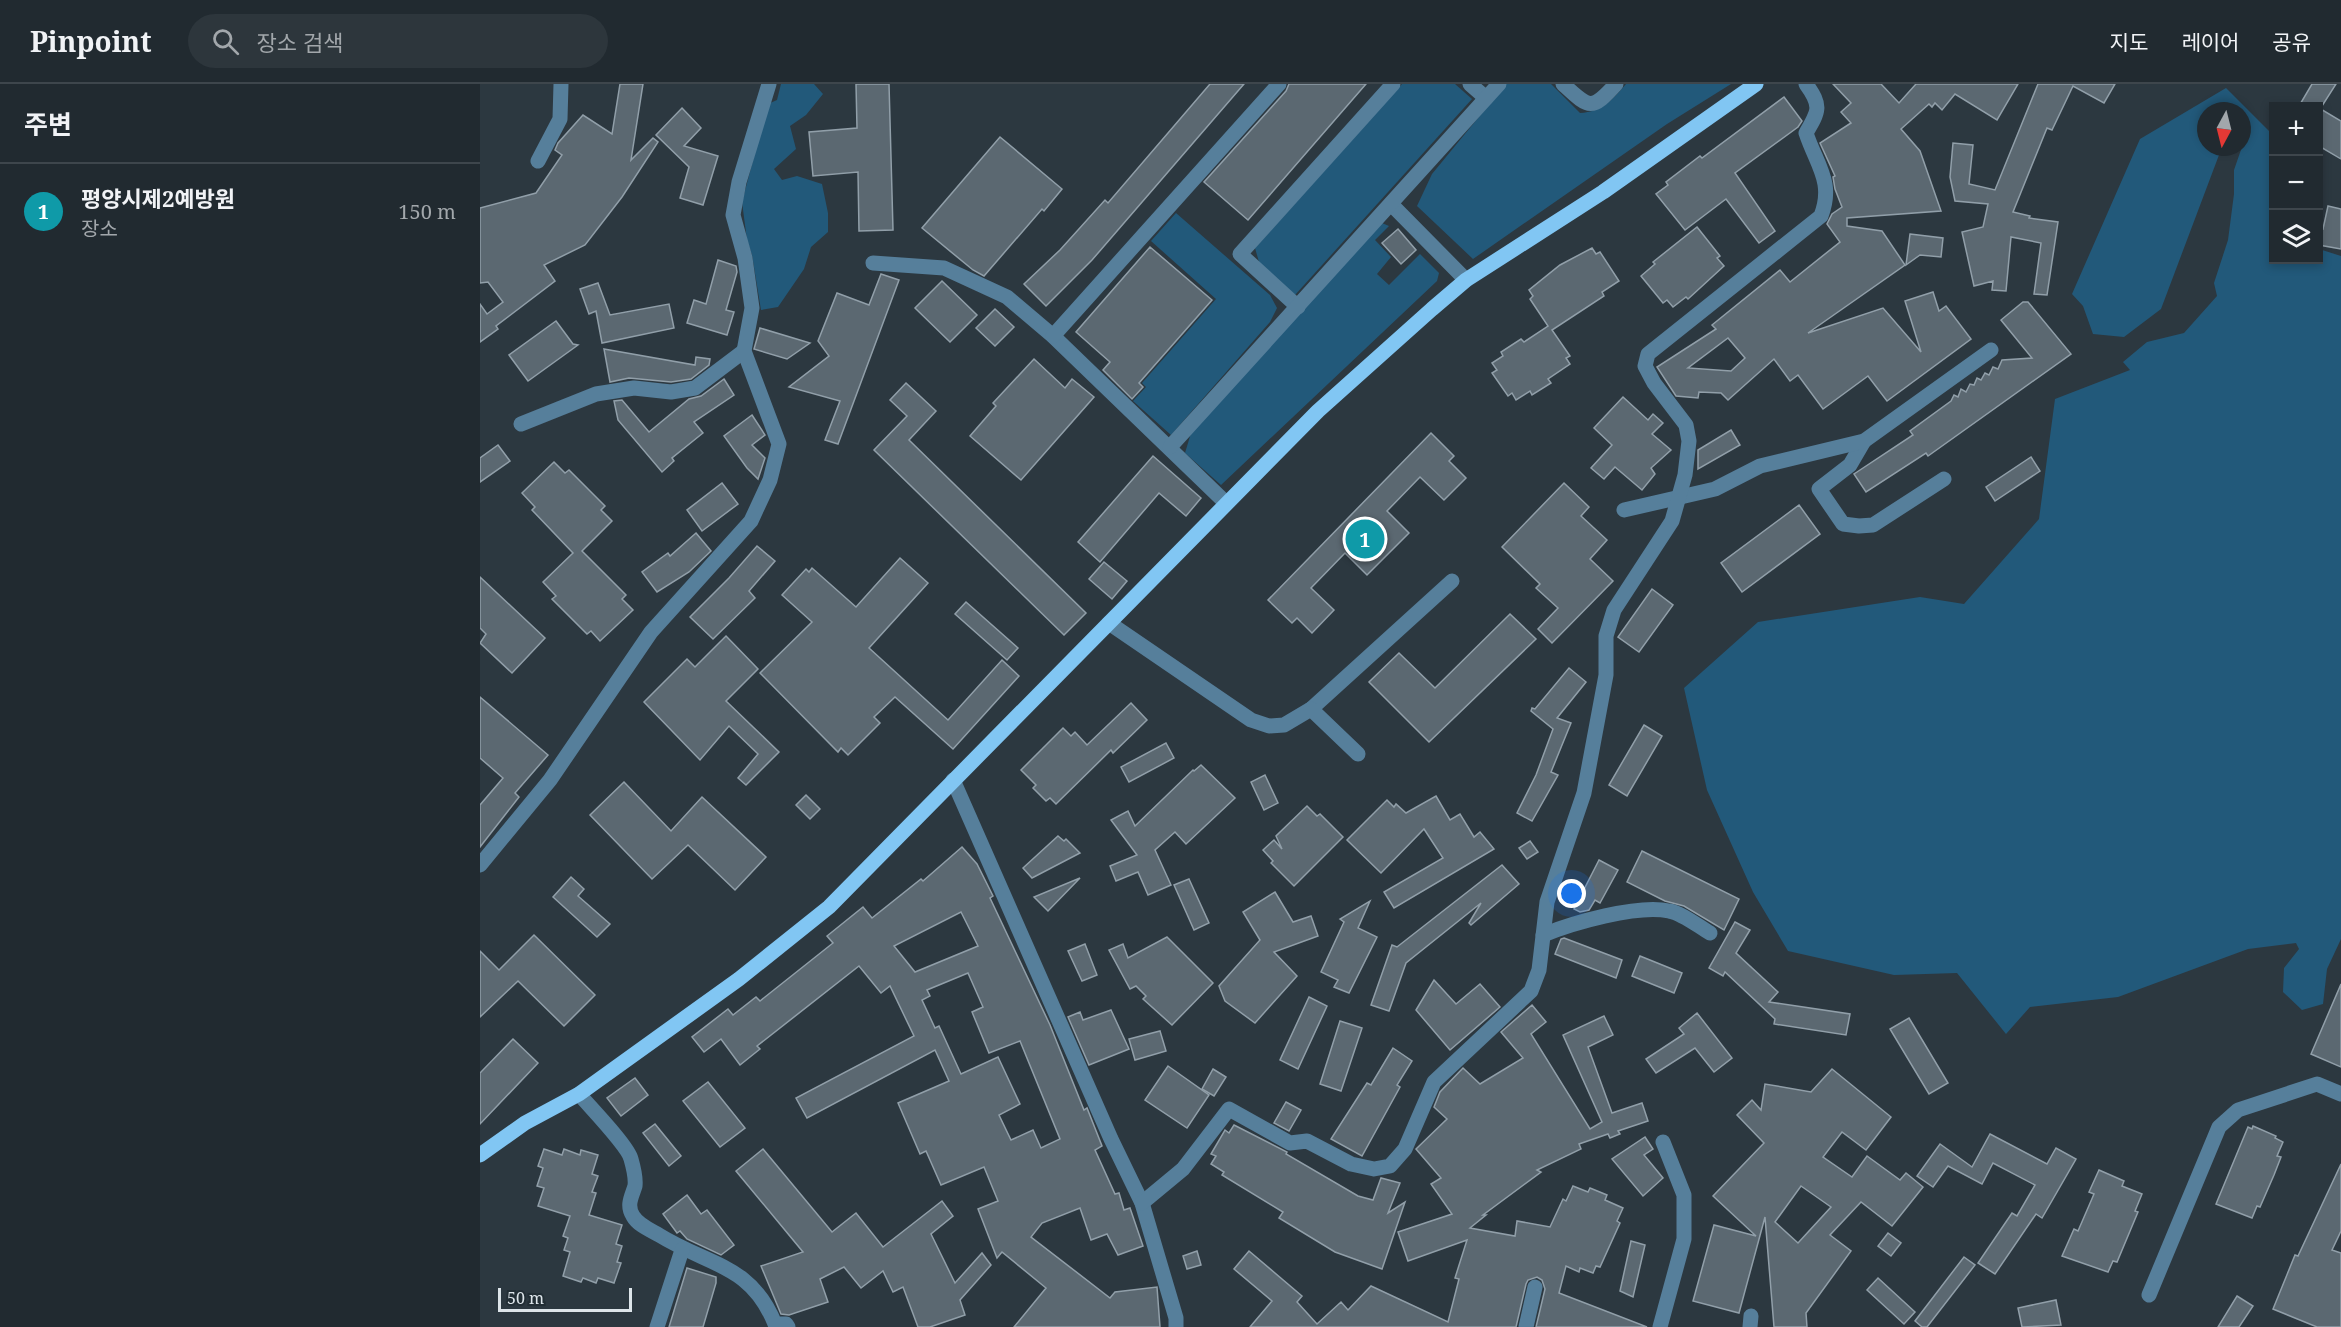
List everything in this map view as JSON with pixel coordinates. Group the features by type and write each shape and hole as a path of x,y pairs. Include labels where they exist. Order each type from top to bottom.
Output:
{"main road":[{"path":"480,1155 525,1123 579,1094 739,979 829,907 1318,411 1466,280 1603,192 1756,84"}],"street":[{"path":"538,161 560,119 561,84"},
{"path":"480,864 550,780 651,632 751,521 770,480 779,444 744,351 752,308 745,258 733,215 739,182 769,84"},
{"path":"1053,336 1279,84"},
{"path":"1298,307 1240,254 1393,84"},
{"path":"1470,84 1485,98"},
{"path":"1170,447 1499,84"},
{"path":"1563,84 1582,102 1592,104 1600,102 1616,84"},
{"path":"1142,1203 1183,1169 1229,1109 1290,1143 1307,1141 1351,1164 1374,1169 1390,1166 1405,1149 1434,1082 1531,991 1539,970 1547,902 1584,793 1606,675 1606,636 1614,610 1672,521 1685,475 1689,441 1686,425 1654,383 1645,366 1648,354 1821,216 1827,199 1826,182 1806,134 1818,113 1816,97 1806,84"},
{"path":"1391,204 1466,280"},
{"path":"873,263 944,268 1007,297 1053,336 1226,503"},
{"path":"1624,510 1715,489 1760,466 1864,441 1991,350"},
{"path":"520,424 596,394 634,388 671,392 695,388 744,351"},
{"path":"1864,441 1850,465 1819,489 1843,524 1873,525 1944,479"},
{"path":"1109,623 1251,720 1269,726 1284,725 1311,709 1452,581"},
{"path":"1311,709 1358,754"},
{"path":"953,780 1142,1203 1163,1268 1176,1318 1176,1327"},
{"path":"1543,935 1563,927 1631,912 1670,911 1710,933"},
{"path":"2149,1295 2219,1127 2238,1110 2317,1084 2341,1094"},
{"path":"579,1094 630,1155 635,1184 629,1200 632,1216 642,1225 682,1250 718,1264 750,1283 766,1301 775,1324 786,1324 788,1327"},
{"path":"1660,1327 1684,1239 1684,1195 1663,1142"},
{"path":"657,1327 682,1250"},
{"path":"1526,1327 1535,1287"}],"shaded area":[{"path":"781,84 814,84 823,94 806,115 790,126 796,149 774,169 782,180 797,176 822,184 828,213 828,232 811,247 804,269 778,307 761,310 742,202 768,104 777,100"},
{"path":"1402,84 1455,84 1472,99 1295,295 1259,262 1255,248"},
{"path":"1506,84 1551,84 1580,113 1601,108 1626,84 1731,84 1667,124 1473,259 1417,206 1432,174"},
{"path":"2226,88 2240,102 2202,102"},
{"path":"2197,105 2197,156 2219,156 2161,309 2124,337 2093,334 2083,306 2072,294 2140,139"},
{"path":"2251,113 2269,131 2269,264 2323,264 2323,250 2341,256 2341,939 2327,969 2323,1004 2302,1010 2283,992 2284,968 2299,949 2296,943 2248,949 2118,997 2030,1007 2006,1034 1957,973 1894,975 1788,951 1753,892 1707,790 1684,688 1758,622 1920,597 1964,604 2039,519 2055,399 2130,370 2123,362 2147,342 2184,333 2217,296 2214,283 2228,240 2234,194 2234,170 2239,156 2251,156"},
{"path":"1176,213 1270,295 1277,308 1270,322 1171,435 1133,401 1146,387 1142,383 1216,299 1151,241"},
{"path":"1382,223 1389,226 1375,240 1391,257 1377,274 1389,285 1420,254 1439,273 1437,281 1221,485 1185,453 1191,433"}],"building":[{"path":"620,84 643,84 631,160 653,138 658,142 622,197 585,245 544,265 555,281 496,326 498,329 480,342 480,304 487,314 503,302 488,282 480,283 480,208 536,193 562,155 555,150 558,143 583,115 612,134"},
{"path":"856,84 889,84 893,230 859,231 858,172 813,176 809,132 857,128"},
{"path":"1210,84 1244,84 1092,260 1046,306 1024,284 1060,250 1105,200 1108,203"},
{"path":"1289,84 1366,84 1248,220 1204,182 1286,91"},
{"path":"1833,84 1881,84 1899,103 1916,84 2018,84 1997,120 1955,94 1942,110 1935,103 1932,107 1929,104 1901,129 1920,151 1941,211 1847,218 1847,226 1882,231 1905,265 1808,333 1883,308 1921,352 1905,301 1933,292 1939,311 1946,306 1971,339 1887,401 1868,376 1823,409 1798,375 1790,381 1774,359 1728,400 1721,393 1699,392 1698,398 1676,396 1657,367 1716,329 1712,325 1780,270 1790,282 1840,242 1827,224 1832,214 1842,207 1835,189 1833,177 1835,176 1820,143 1851,123 1841,112 1851,103","holes":["1728,338 1745,358 1731,371 1688,368"]},
{"path":"2038,84 2115,84 2104,103 2073,86 2052,130 2047,128 2013,212 2030,216 2029,218 2058,222 2047,295 2034,294 2041,243 2011,237 2006,291 1992,290 1993,281 1974,286 1962,232 1983,227 1988,204 1955,201 1950,177 1953,143 1973,145 1969,184 1995,190"},
{"path":"2312,84 2336,84 2323,104 2323,102 2301,102"},
{"path":"1784,97 1802,121 1798,127 1735,173 1775,231 1759,243 1726,199 1685,230 1656,194 1668,185 1666,182 1700,156 1702,158"},
{"path":"682,108 701,128 684,146 718,156 703,205 680,198 689,167 656,135"},
{"path":"2323,110 2341,121 2341,159 2323,148"},
{"path":"1000,137 1062,189 984,276 973,270 922,228"},
{"path":"2328,206 2341,209 2341,249 2323,246 2323,229"},
{"path":"1697,227 1720,256 1717,258 1724,266 1688,299 1686,297 1673,307 1667,300 1663,303 1641,276 1655,264 1653,262"},
{"path":"1398,229 1416,250 1401,264 1382,243"},
{"path":"1910,234 1943,238 1941,257 1920,255 1906,265"},
{"path":"1150,247 1212,300 1139,383 1143,387 1132,399 1103,370 1110,362 1076,332"},
{"path":"1592,248 1596,254 1600,252 1619,281 1602,292 1604,296 1552,330 1570,356 1566,358 1570,364 1548,379 1551,383 1532,395 1530,391 1516,400 1512,393 1508,396 1492,373 1497,370 1492,363 1503,356 1501,352 1521,339 1524,342 1548,326 1530,299 1533,296 1529,290 1560,265"},
{"path":"718,260 736,266 737,272 726,310 734,312 727,335 687,323 694,300 706,304"},
{"path":"881,274 899,280 838,444 825,440 840,401 789,387 829,356 818,341 837,293 869,305"},
{"path":"942,281 977,315 950,342 915,308"},
{"path":"598,283 610,315 669,304 674,328 602,343 596,311 589,314 580,289"},
{"path":"2023,302 2028,302 2071,354 1928,456 1926,453 1866,492 1854,474 1913,435 1910,431 1951,401 1954,395 1958,397 1961,389 1966,392 1970,384 1974,385 1977,378 1981,380 1985,373 1989,375 1993,367 1998,369 2002,360 2032,358 2001,320"},
{"path":"995,309 1014,327 995,346 976,328"},
{"path":"556,321 573,344 578,345 528,381 509,355"},
{"path":"760,328 810,343 787,359 754,349"},
{"path":"604,349 695,365 696,357 710,359 709,365 691,379 671,382 629,378 610,382"},
{"path":"1034,359 1065,388 1072,379 1094,397 1021,480 970,436 996,406 993,403"},
{"path":"724,379 734,395 694,422 703,433 672,458 674,461 662,472 618,420 614,401 622,400 649,432 689,399 701,396"},
{"path":"906,383 936,411 909,440 1086,613 1064,635 874,450 907,416 890,400"},
{"path":"1623,397 1648,420 1653,414 1663,423 1652,434 1671,450 1651,468 1655,474 1642,490 1615,467 1604,479 1591,468 1612,445 1594,428"},
{"path":"752,415 765,435 752,445 765,458 758,479 747,468 724,436"},
{"path":"1731,430 1740,445 1698,469 1698,450"},
{"path":"1431,433 1454,456 1449,461 1466,478 1444,500 1420,477 1387,511 1409,533 1367,575 1345,553 1311,588 1334,610 1312,633 1297,618 1292,623 1268,600"},
{"path":"498,445 510,461 480,482 480,458"},
{"path":"1153,456 1201,498 1186,516 1159,493 1100,562 1078,542"},
{"path":"2031,457 2040,471 1995,501 1986,487"},
{"path":"554,462 565,473 569,470 605,506 601,510 612,521 582,551 626,595 622,599 633,610 600,641 591,631 587,634 552,599 556,596 543,582 573,553 532,510 535,507 522,493"},
{"path":"722,483 738,504 702,531 687,510"},
{"path":"1564,483 1589,507 1581,516 1607,540 1590,559 1613,581 1552,643 1538,629 1558,608 1536,588 1540,584 1502,547"},
{"path":"1799,505 1820,534 1742,592 1721,563"},
{"path":"696,533 711,551 689,572 657,592 642,572 668,553 670,556"},
{"path":"757,546 775,561 749,591 755,598 713,639 690,617"},
{"path":"900,558 928,583 869,648 948,720 1002,660 1019,676 953,749 895,697 874,717 880,723 848,755 841,748 838,752 760,673 812,622 782,595 806,569 809,572 812,568 856,607"},
{"path":"1104,562 1127,581 1112,599 1089,579"},
{"path":"480,577 545,638 512,673 480,643 486,634 480,628"},
{"path":"1652,589 1673,605 1639,652 1618,637"},
{"path":"966,602 1018,648 1007,660 955,614"},
{"path":"1510,614 1536,639 1429,742 1369,682 1399,653 1435,688"},
{"path":"726,636 758,669 726,701 779,752 746,785 738,778 758,754 729,726 700,760 644,702 687,659 695,667"},
{"path":"1569,668 1586,682 1557,718 1571,723 1551,772 1558,775 1532,821 1517,813 1536,775 1553,729 1531,711"},
{"path":"480,697 548,755 515,793 519,797 480,847 480,805 503,778 480,758"},
{"path":"1131,703 1147,720 1113,753 1111,750 1056,804 1050,798 1046,801 1033,788 1036,785 1021,770 1063,728 1071,736 1075,732 1087,745"},
{"path":"1644,725 1662,736 1627,796 1609,785"},
{"path":"1166,743 1174,758 1129,782 1121,767"},
{"path":"1201,765 1235,798 1186,844 1175,832 1155,850 1171,885 1148,895 1138,872 1116,881 1110,866 1137,855 1111,820 1128,811 1135,826"},
{"path":"1265,775 1278,803 1264,810 1251,782"},
{"path":"624,782 671,831 702,797 766,857 735,890 688,845 652,879 590,815"},
{"path":"806,795 820,809 810,819 796,805"},
{"path":"1436,796 1450,820 1460,814 1474,837 1480,832 1494,849 1394,908 1384,892 1443,858 1424,829 1381,873 1347,840 1387,800 1394,807 1396,804 1406,813"},
{"path":"1307,806 1317,816 1320,814 1343,837 1294,886 1271,863 1273,861 1263,850 1274,840 1282,849 1276,836"},
{"path":"1058,836 1064,841 1066,839 1080,853 1032,878 1023,868"},
{"path":"1530,841 1538,852 1527,859 1519,848"},
{"path":"962,847 977,864 993,896 990,898 1050,1025 1084,1110 1087,1108 1102,1146 1095,1150 1115,1194 1119,1193 1124,1210 1130,1208 1143,1246 1118,1255 1107,1234 1091,1240 1080,1208 1042,1223 1031,1237 1110,1298 1115,1292 1157,1287 1160,1327 1014,1327 1046,1288 1002,1252 997,1258 978,1209 998,1201 984,1167 941,1185 926,1151 920,1154 898,1103 949,1081 935,1050 807,1118 796,1098 914,1036 890,986 881,993 859,966 757,1046 760,1049 740,1065 721,1039 704,1052 692,1037 728,1009 733,1015 756,997 760,1001 833,943 827,936 863,907 872,918 921,879 923,881","holes":["961,912 978,946 915,972 894,946","968,973 983,1007 972,1012 989,1053 1020,1041 1060,1139 1041,1148 1033,1130 1011,1140 999,1115 1020,1104 998,1057 961,1074 939,1026 935,1028 922,1000 930,996 927,990"]},
{"path":"1642,851 1739,899 1724,930 1684,906 1665,901 1627,882"},
{"path":"1599,860 1618,870 1600,903 1595,900 1589,910 1580,912 1574,909"},
{"path":"1502,865 1519,884 1471,925 1469,923 1481,903 1406,963 1389,1011 1371,1005 1392,945 1397,947"},
{"path":"571,877 584,889 578,896 610,924 597,937 553,897"},
{"path":"1080,878 1048,911 1034,897"},
{"path":"1189,879 1209,923 1194,930 1174,885"},
{"path":"1275,892 1293,922 1311,916 1318,936 1274,952 1297,976 1255,1023 1225,1001 1219,986 1260,940 1243,912"},
{"path":"1370,901 1358,928 1377,937 1349,993 1334,987 1338,980 1321,972 1344,922 1340,919"},
{"path":"1735,922 1750,930 1736,953 1778,992 1769,1002 1850,1014 1846,1035 1774,1024 1775,1019 1725,972 1723,976 1709,968"},
{"path":"534,935 595,995 564,1026 518,981 480,1017 480,951 499,970"},
{"path":"1167,937 1213,983 1172,1025 1143,999 1146,996 1136,986 1130,989 1109,950 1123,944 1128,958"},
{"path":"1564,938 1622,960 1616,978 1555,954 1561,939"},
{"path":"1085,944 1097,975 1082,981 1068,951"},
{"path":"1640,956 1682,973 1674,993 1632,976"},
{"path":"1434,980 1456,1004 1480,984 1500,1007 1450,1050 1416,1010"},
{"path":"2341,984 2341,1067 2311,1054"},
{"path":"1309,997 1327,1006 1298,1069 1280,1060"},
{"path":"1532,1005 1546,1022 1531,1034 1590,1129 1602,1122 1563,1035 1604,1016 1613,1035 1588,1047 1612,1113 1642,1103 1648,1121 1618,1131 1620,1134 1610,1138 1608,1134 1579,1144 1581,1149 1537,1170 1541,1172 1483,1215 1486,1215 1470,1228 1515,1236 1517,1221 1550,1227 1563,1199 1566,1201 1573,1186 1588,1192 1590,1188 1607,1195 1605,1200 1623,1208 1617,1221 1620,1223 1600,1267 1596,1266 1593,1273 1580,1268 1579,1272 1566,1266 1559,1293 1647,1327 1536,1327 1545,1289 1542,1280 1537,1277 1528,1280 1526,1284 1516,1327 1250,1327 1272,1301 1234,1269 1249,1251 1302,1296 1297,1302 1317,1324 1341,1302 1348,1310 1371,1286 1448,1322 1459,1279 1455,1278 1467,1240 1408,1261 1398,1232 1452,1214 1431,1184 1441,1178 1416,1149 1447,1119 1434,1107 1440,1092 1463,1068 1480,1084 1523,1058 1501,1032"},
{"path":"1111,1010 1129,1049 1089,1065 1068,1017 1080,1012 1083,1020"},
{"path":"1697,1013 1732,1058 1714,1072 1695,1048 1656,1073 1646,1059 1684,1034 1679,1028"},
{"path":"1909,1018 1948,1083 1929,1094 1890,1029"},
{"path":"1340,1021 1362,1028 1341,1091 1320,1084"},
{"path":"1160,1031 1166,1051 1135,1060 1129,1039"},
{"path":"513,1039 538,1063 480,1124 480,1073"},
{"path":"1393,1048 1412,1061 1397,1085 1400,1087 1362,1156 1331,1139 1367,1083 1371,1085"},
{"path":"1168,1066 1209,1095 1187,1128 1145,1100"},
{"path":"1213,1069 1226,1077 1214,1096 1202,1089"},
{"path":"1832,1069 1891,1117 1866,1150 1842,1132 1823,1157 1852,1177 1867,1156 1900,1180 1906,1173 1923,1187 1892,1226 1861,1202 1830,1235 1851,1251 1806,1313 1807,1327 1774,1327 1765,1217 1739,1313 1693,1301 1714,1225 1756,1236 1713,1196 1764,1143 1737,1115 1752,1100 1761,1110 1765,1084 1811,1092","holes":["1801,1186 1831,1207 1798,1243 1775,1222"]},
{"path":"635,1078 648,1095 621,1116 607,1098"},
{"path":"708,1082 745,1128 720,1147 683,1101"},
{"path":"1286,1102 1301,1110 1289,1131 1274,1123"},
{"path":"655,1124 681,1156 669,1166 643,1133"},
{"path":"1234,1125 1287,1152 1286,1154 1358,1196 1373,1200 1381,1178 1400,1183 1388,1213 1405,1202 1382,1269 1335,1252 1279,1218 1283,1212 1222,1175 1224,1172 1211,1164 1216,1156 1211,1154 1225,1130 1229,1133"},
{"path":"2253,1126 2276,1136 2275,1138 2283,1142 2277,1156 2281,1157 2274,1175 2260,1207 2257,1206 2252,1218 2216,1204 2248,1127 2252,1129"},
{"path":"1990,1134 2047,1164 2056,1148 2076,1159 2042,1218 2036,1214 1995,1274 1978,1263 2012,1213 2017,1216 2035,1185 1993,1163 1982,1184 1948,1166 1933,1187 1917,1176 1940,1144 1972,1167"},
{"path":"1645,1137 1653,1149 1644,1155 1663,1178 1643,1196 1612,1159"},
{"path":"544,1149 562,1155 564,1149 580,1155 581,1150 598,1155 592,1174 598,1176 592,1192 596,1193 589,1215 622,1225 616,1244 622,1246 617,1262 621,1263 614,1283 598,1278 596,1283 583,1278 581,1282 563,1276 570,1252 564,1250 568,1238 563,1236 570,1216 538,1206 544,1188 537,1186 543,1168 538,1166"},
{"path":"763,1149 832,1232 856,1213 883,1247 942,1201 953,1216 931,1234 955,1283 982,1253 991,1265 960,1300 965,1315 930,1327 918,1327 903,1287 893,1292 883,1271 861,1288 844,1267 820,1279 828,1302 789,1315 781,1314 761,1266 803,1252 736,1171"},
{"path":"2341,1164 2341,1231 2332,1250 2341,1253 2341,1327 2317,1327 2273,1309 2295,1255 2298,1256"},
{"path":"2099,1170 2124,1181 2122,1186 2142,1194 2135,1211 2138,1212 2117,1262 2113,1261 2108,1272 2062,1256 2074,1229 2078,1231 2094,1194 2089,1192"},
{"path":"687,1195 701,1214 707,1210 734,1245 721,1255 687,1239 680,1231 677,1233 663,1214"},
{"path":"1888,1233 1901,1243 1891,1256 1878,1246"},
{"path":"1631,1241 1645,1245 1633,1297 1620,1291"},
{"path":"1197,1251 1201,1265 1187,1269 1183,1256"},
{"path":"1964,1257 1975,1265 1927,1327 1922,1327 1915,1321"},
{"path":"687,1268 716,1277 703,1327 669,1327"},
{"path":"1878,1278 1915,1312 1904,1324 1867,1290"},
{"path":"2237,1296 2253,1306 2239,1327 2218,1327"},
{"path":"2056,1300 2061,1325 2022,1327 2018,1308"}],"place":[{"name":"평양시제2예방원","path":"1365,539"}]}
